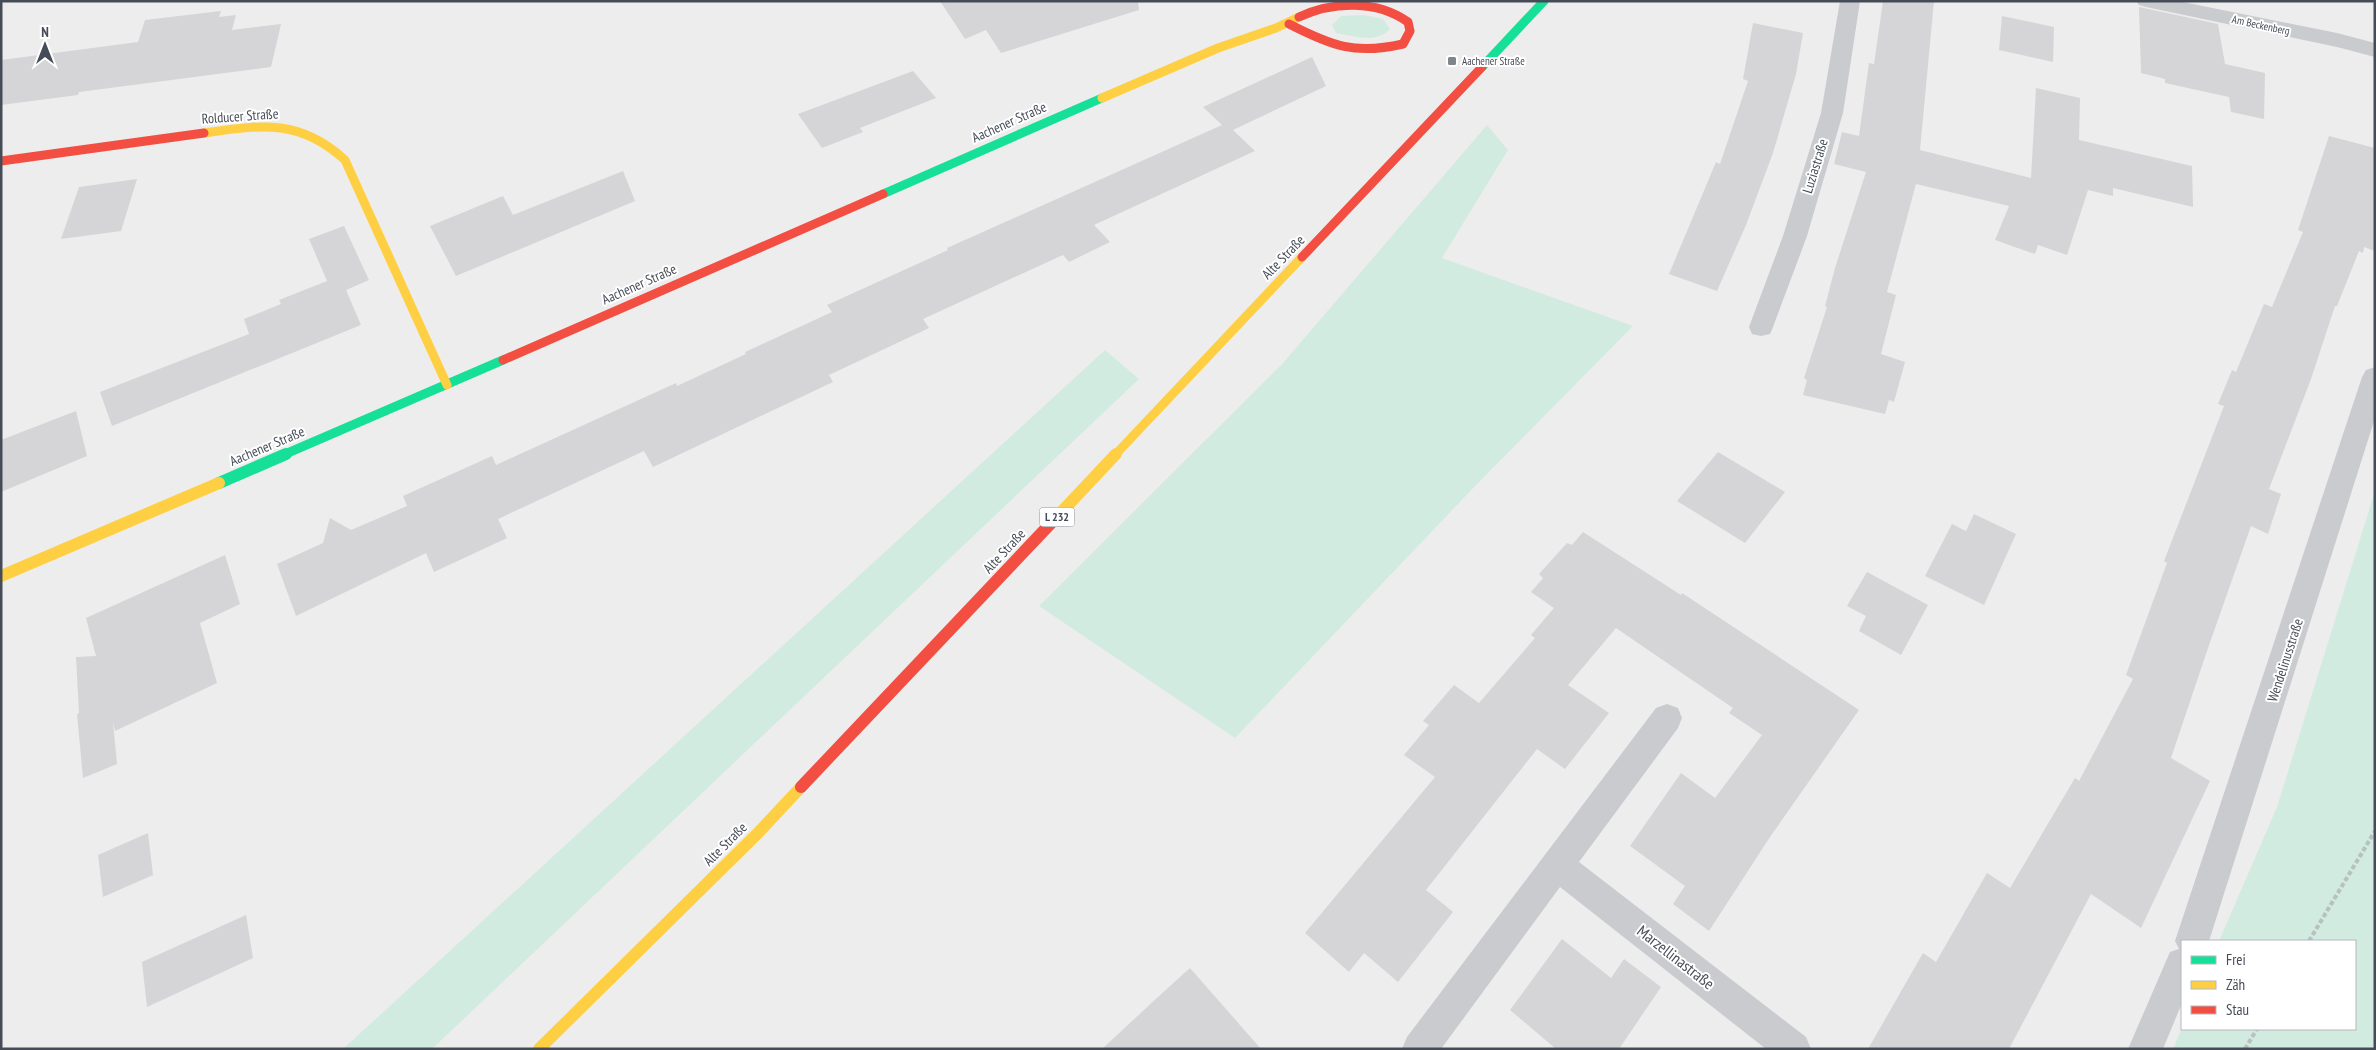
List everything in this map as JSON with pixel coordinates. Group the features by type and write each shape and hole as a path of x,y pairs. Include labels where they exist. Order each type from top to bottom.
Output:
{"street":[{"name":"Alte Straße","path":"540,1049 759,832 1544,1"},
{"name":"Luziastraße","path":"1761,326 1794,236 1832,113 1850,1"},
{"name":"Am Beckenberg","path":"2146,1 2337,40 2375,50"},
{"name":"Aachener Straße","path":"1,576 447,385 1195,57 1254,34 1289,24 1305,14 1330,6 1360,4 1390,10 1408,22 1410,32 1403,44 1374,50 1332,43 1305,33 1289,24"},
{"name":"Rolducer Straße","path":"1,161 232,129 295,128 314,135 334,148 345,160 447,385"},
{"name":"Wendelinusstraße","path":"2192,940 2375,378"},
{"path":"1419,1049 1668,718"},
{"name":"Marzellinastraße","path":"1558,866 1794,1049"},
{"path":"2145,1049 2181,966"}],"path":[{"path":"2310,940 2375,831"},
{"path":"2245,1049 2256,1030"}],"green space":[{"path":"1364,15 1383,19 1390,29 1384,34 1372,38 1364,38 1336,33 1332,25 1341,16"},
{"path":"1487,125 1508,150 1442,258 1633,326 1479,482 1235,738 1039,606 1283,363"},
{"path":"1105,350 1139,379 432,1049 343,1049"},
{"path":"2375,491 2375,1049 2173,1049 2181,1030 2356,1030 2356,940 2219,940 2277,807"}],"building":[{"path":"940,1 1138,1 1139,10 1001,53 986,30 965,39"},
{"path":"1883,1 1934,1 1920,150 2031,178 2036,88 2080,98 2079,140 2192,166 2193,207 2113,188 2113,196 2088,190 2067,255 2038,245 2035,254 1995,240 2009,206 1916,184 1887,292 1896,295 1881,354 1905,362 1894,402 1889,400 1885,414 1803,395 1807,380 1804,378 1827,307 1825,306 1835,268 1866,172 1834,164 1842,132 1859,136 1869,63 1874,64"},
{"path":"2139,7 2218,24 2225,64 2265,73 2264,119 2231,112 2229,97 2165,83 2165,79 2141,73"},
{"path":"221,11 219,17 236,15 232,30 281,24 271,67 79,92 78,95 1,105 1,60 138,42 145,20"},
{"path":"2002,16 2054,27 2053,62 1999,50"},
{"path":"1753,23 1803,33 1796,74 1773,153 1746,225 1717,291 1669,274 1716,162 1720,164 1748,81 1743,79"},
{"path":"1312,57 1326,86 1233,130 1255,151 1094,225 1110,242 1069,262 1063,255 923,319 929,328 829,375 833,382 653,467 644,451 498,519 507,538 434,572 426,553 296,616 277,564 323,543 330,518 351,530 407,506 403,496 492,456 496,465 676,383 677,386 746,354 745,352 832,312 827,305 948,250 947,248 1222,125 1203,107"},
{"path":"913,71 936,98 860,128 863,132 822,148 798,114"},
{"path":"2329,136 2375,148 2375,251 2364,247 2363,253 2359,251 2337,306 2335,306 2311,379 2269,489 2281,494 2268,534 2251,526 2207,651 2171,758 2210,781 2141,928 2091,894 2009,1049 1868,1049 1923,953 1936,962 1987,873 2010,888 2075,778 2079,781 2133,679 2126,675 2167,563 2164,561 2224,406 2218,404 2232,370 2236,372 2264,304 2272,307 2303,232 2298,230"},
{"path":"623,171 635,201 456,276 430,226 503,196 513,215"},
{"path":"137,179 121,231 61,239 79,187"},
{"path":"344,226 369,280 346,290 361,325 112,426 100,392 249,334 244,319 281,304 279,300 327,281 309,239"},
{"path":"76,411 87,456 1,492 1,440"},
{"path":"1718,452 1785,492 1745,543 1677,501"},
{"path":"1974,514 2016,534 1984,605 1925,576 1952,524 1966,531"},
{"path":"1583,532 1681,595 1682,593 1859,710 1770,837 1709,931 1673,904 1685,886 1630,846 1681,773 1715,798 1762,735 1729,713 1733,708 1616,628 1568,685 1609,713 1565,769 1537,749 1426,890 1453,912 1398,982 1364,953 1349,972 1305,933 1435,777 1404,755 1429,725 1423,721 1454,685 1479,703 1535,638 1531,635 1554,608 1531,592 1543,578 1539,574 1567,543 1572,545"},
{"path":"225,555 240,604 200,623 217,683 115,731 113,722 117,764 83,778 77,714 79,713 76,657 96,656 86,618"},
{"path":"1867,572 1928,605 1901,655 1859,631 1866,616 1847,606"},
{"path":"148,833 153,875 103,897 98,855"},
{"path":"246,915 253,958 147,1007 142,962"},
{"path":"1562,939 1611,978 1624,959 1661,987 1619,1049 1556,1049 1510,1010"},
{"path":"1190,968 1261,1049 1102,1049 1158,997"}],"traffic: fast":[{"path":"1482,67 1544,1"},
{"path":"883,194 1102,98"},
{"path":"219,483 503,360"}],"traffic: slow":[{"path":"1102,98 1218,48 1276,28 1299,17"},
{"path":"204,133 262,127 280,127 297,130 314,136 330,146 345,160 447,385"},
{"path":"1053,521 1302,257"},
{"path":"1,576 219,483"},
{"path":"539,1049 759,832 801,787"}],"traffic: jam":[{"path":"1289,24 1331,43 1365,50 1379,50 1403,44 1410,31 1408,22 1400,16 1391,11 1370,5 1332,6 1299,17"},
{"path":"1302,257 1482,67"},
{"path":"1,161 204,133"},
{"path":"503,360 883,194"},
{"path":"801,787 1053,521"}],"place":[{"name":"Aachener Straße","path":"1452,61"}]}
